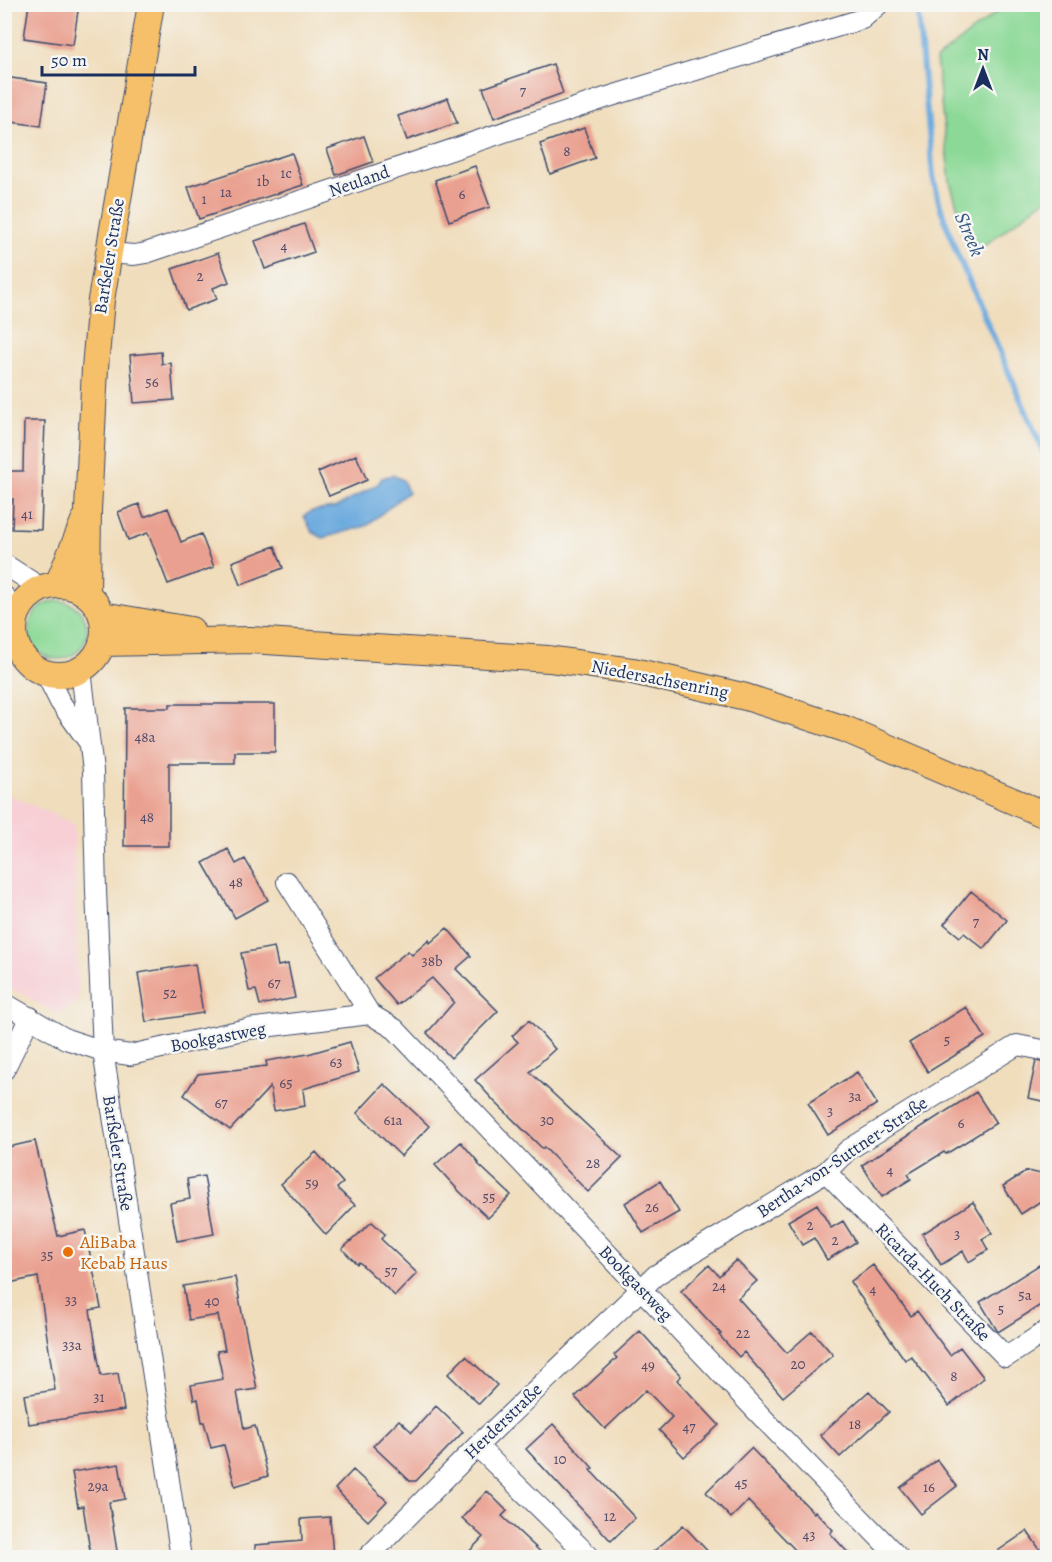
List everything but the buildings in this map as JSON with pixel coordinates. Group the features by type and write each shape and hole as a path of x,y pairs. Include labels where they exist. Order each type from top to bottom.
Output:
{"main road":[{"name":"Barßeler Straße","path":"87,594 88,510 96,357 102,300 150,4"},
{"name":"Barßeler Straße","path":"50,586 88,510"},
{"path":"50,586 74,587 87,594 97,604 105,629 103,643 98,654 81,670 69,674 57,675 32,666 21,655 15,641 11,604 50,586"},
{"name":"Niedersachsenring","path":"102,615 250,640"},
{"name":"Niedersachsenring","path":"103,643 250,640 549,659 633,671 746,697 845,729 1047,816"}],"street":[{"name":"Neuland","path":"109,253 134,255 146,253 608,97 862,19 879,4"},
{"path":"4,564 50,586"},
{"name":"Barßeler Straße","path":"81,670 93,771 103,1051 181,1557"},
{"name":"Barßeler Straße","path":"45,672 60,702 90,745"},
{"name":"Bookgastweg","path":"286,882 370,1014 395,1029 763,1418 899,1557"},
{"name":"Bookgastweg","path":"4,1003 66,1039 103,1051 130,1054 247,1029 370,1014"},
{"path":"4,1070 30,1017"},
{"name":"Bertha-von-Suttner-Straße","path":"642,1288 656,1275 826,1172 848,1150 1017,1045 1047,1052"},
{"name":"Ricarda-Huch Straße","path":"826,1172 1006,1357 1047,1330"},
{"name":"Herderstraße","path":"367,1557 477,1446 642,1288"},
{"path":"477,1446 591,1557"}],"shaded area":[{"path":"5,793 74,824 78,1002 58,1014 5,985"}],"green space":[{"path":"1006,5 1047,5 1047,198 972,255 950,182 936,59"},
{"path":"52,601 64,601 79,609 87,624 87,636 79,651 64,659 52,659 37,651 29,636 29,624 37,609"}],"water":[{"path":"393,475 403,480 408,492 366,526 323,538 312,532 304,516 312,511 335,508 378,484 382,478"}],"waterway":[{"name":"Streek","path":"917,4 933,176 940,206 956,251 1048,462"}],"place":[{"name":"AliBaba Kebab Haus","path":"68,1252"}]}
